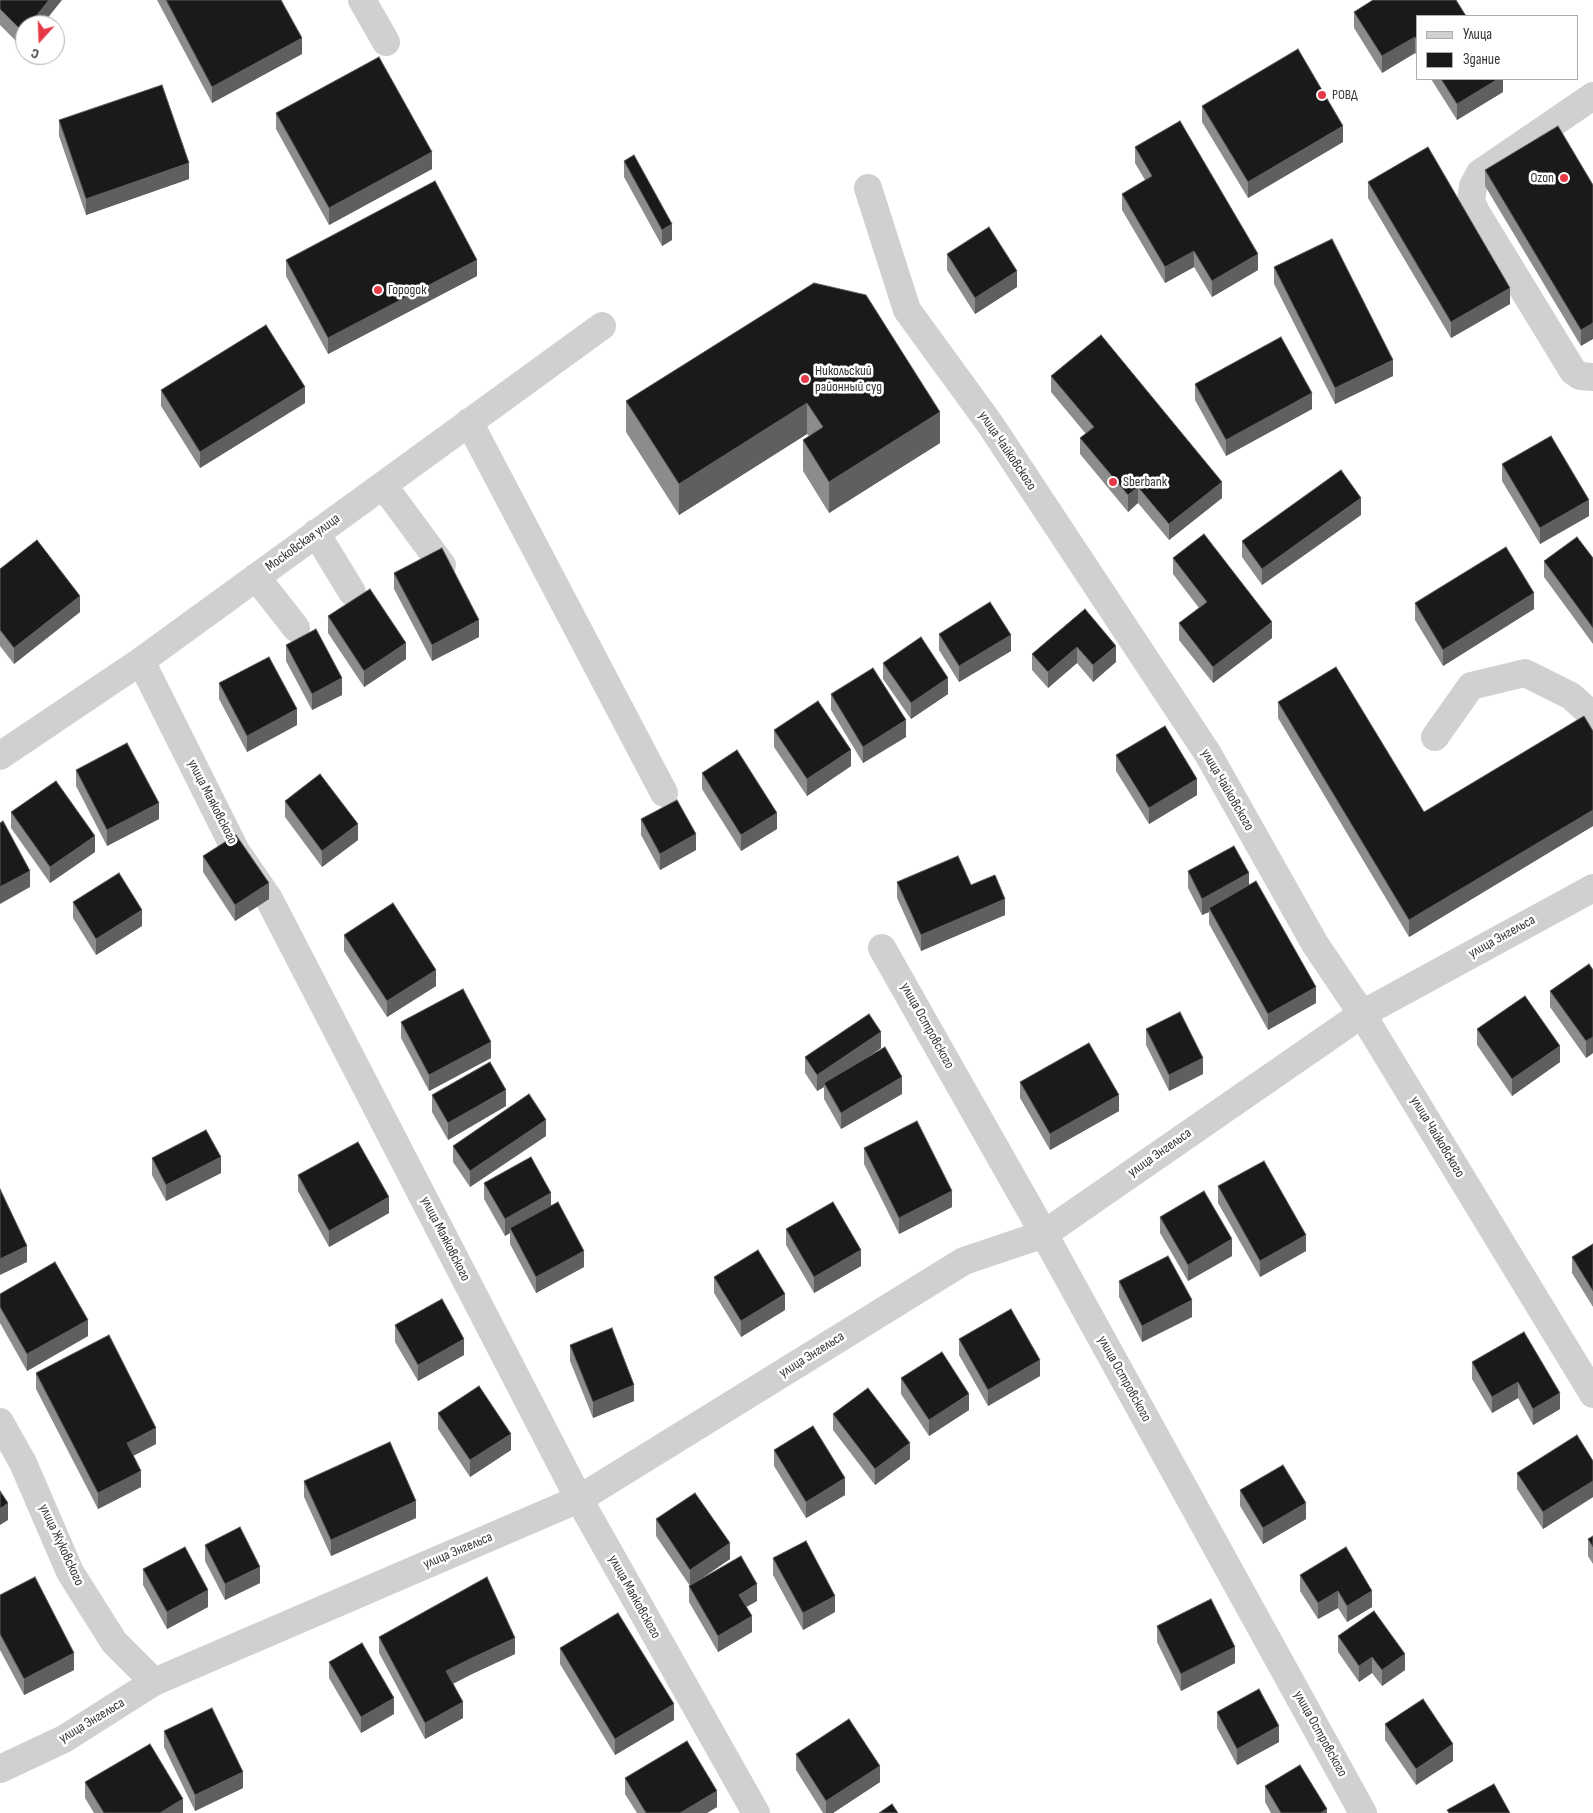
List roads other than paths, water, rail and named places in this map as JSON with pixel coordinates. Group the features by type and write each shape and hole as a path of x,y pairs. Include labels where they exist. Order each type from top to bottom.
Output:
{"street":[{"path":"362,0 386,42"},
{"path":"1593,96 1480,173 1473,186 1471,201 1573,372 1580,376 1593,377"},
{"name":"улица Чайковского","path":"868,188 907,310 990,424 1208,754 1315,944 1362,1014 1592,1392"},
{"name":"Московская улица","path":"0,756 141,661 602,326"},
{"path":"469,422 664,793"},
{"path":"383,485 442,565"},
{"path":"316,533 352,592"},
{"path":"256,577 296,628"},
{"name":"улица Маяковского","path":"141,661 236,851 269,899 579,1499 756,1813"},
{"path":"1435,737 1471,686 1525,673 1571,696 1593,716"},
{"name":"улица Энгельса","path":"0,1769 64,1739 154,1682 579,1499 964,1260 1044,1234 1362,1014 1593,888"},
{"name":"улица Островского","path":"882,948 1044,1234 1363,1813"},
{"name":"улица Жуковского","path":"0,1422 24,1463 70,1572 114,1642 154,1682"}],"place":[{"name":"РОВД","path":"1322,95"},
{"name":"Ozon","path":"1564,178"},
{"name":"Городок","path":"378,290"},
{"name":"Никольский районный суд","path":"805,379"},
{"name":"Sberbank","path":"1113,482"}]}
